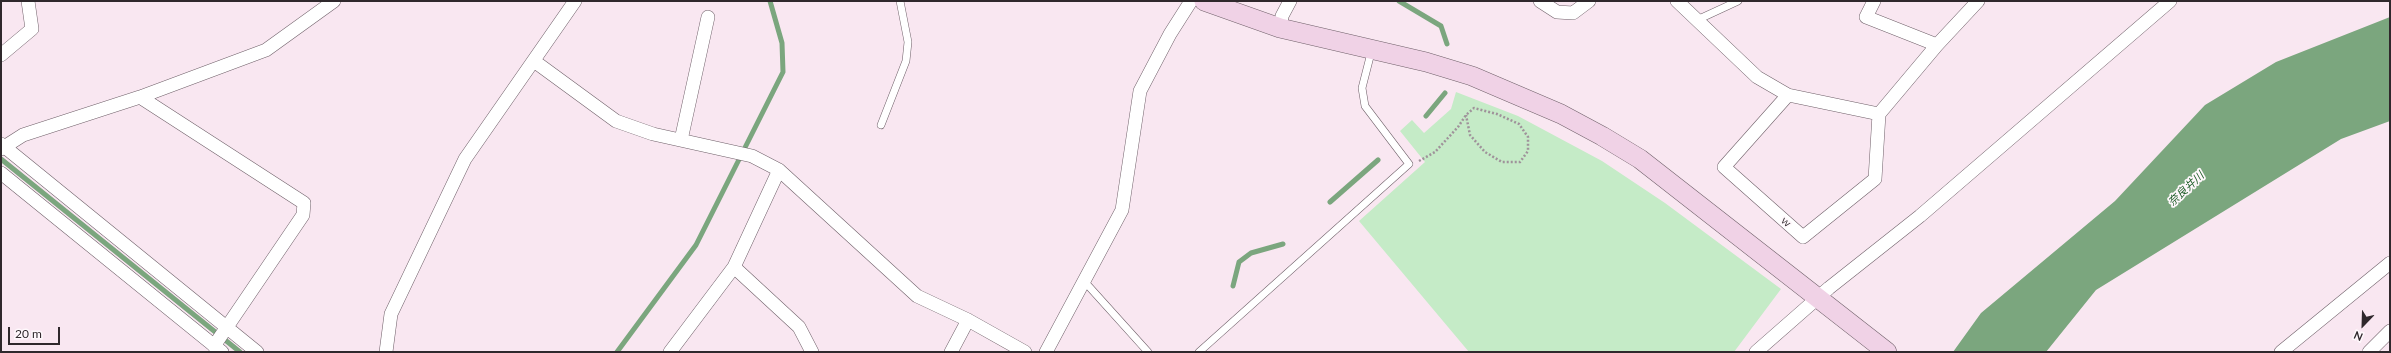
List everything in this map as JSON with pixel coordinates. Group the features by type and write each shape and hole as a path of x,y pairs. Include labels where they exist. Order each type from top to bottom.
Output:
{"street":[{"path":"1,55 32,29 28,1"},
{"path":"220,343 2,146 23,135 140,97 266,50 334,1"},
{"path":"386,352 391,314 465,159 575,1"},
{"path":"1046,352 1122,210 1140,91 1170,34 1191,1"},
{"path":"1204,1 1280,28 1426,62 1472,76 1517,94 1602,136 1640,159 1887,352"},
{"path":"1280,28 1282,16 1290,1"},
{"path":"1540,1 1558,12 1573,13 1589,1"},
{"path":"1676,1 1757,77 1788,95 1879,114 1978,1"},
{"path":"1874,1 1866,17 1938,45"},
{"path":"1756,352 1823,301 2170,1"},
{"path":"681,140 708,17"},
{"path":"534,61 616,121 653,134 752,156 778,170 917,296 968,320 1025,352"},
{"name":"ｗ","path":"1788,95 1724,167 1803,236 1875,179 1879,114"},
{"path":"140,97 304,203 303,215 220,343"},
{"path":"670,352 734,267 778,170"},
{"path":"1,174 220,343 257,352"},
{"path":"2281,352 2390,263"},
{"path":"734,267 800,327 812,352"},
{"path":"950,352 968,320"},
{"path":"2369,352 2390,331"}],"lane":[{"path":"881,125 906,60 908,42 900,1"},
{"path":"1697,20 1738,1"},
{"path":"1199,352 1409,164 1365,106 1362,88 1372,49"},
{"path":"1084,281 1148,352"}],"path":[{"path":"1409,164 1435,152 1458,127 1466,115 1474,108 1497,114 1519,124 1528,137 1528,151 1520,162 1502,162 1485,152 1470,135 1466,115"}],"shaded area":[{"path":"1456,92 1518,116 1602,161 1665,203 1781,289 1734,352 1469,352 1359,221 1425,162 1400,131 1412,120 1424,133 1451,109"}],"water":[{"name":"奈良井川","path":"2390,17 2390,121 2341,139 2096,290 2046,352 1953,352 1981,313 2115,201 2205,105 2276,62"}],"waterway":[{"path":"617,352 696,245 783,72 782,43 770,1"},
{"path":"1399,1 1441,26 1447,44"},
{"path":"1426,116 1445,93"},
{"path":"1,159 240,352"},
{"path":"1330,202 1378,160"},
{"path":"1233,286 1239,262 1251,253 1283,244"}]}
